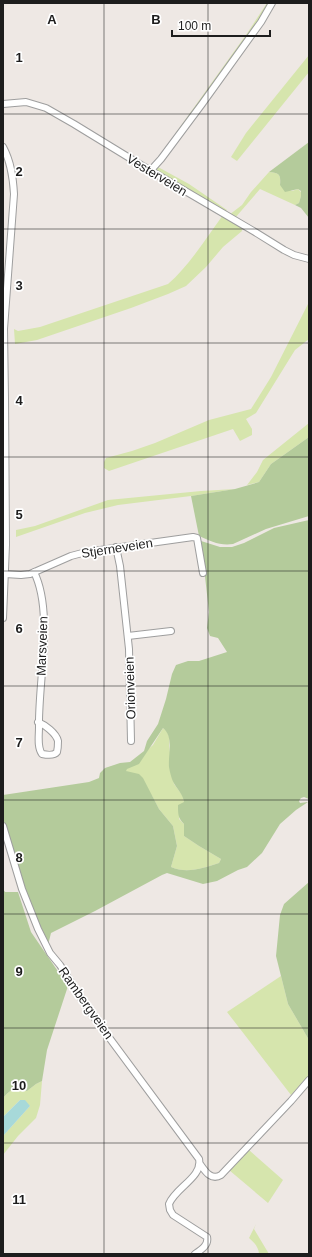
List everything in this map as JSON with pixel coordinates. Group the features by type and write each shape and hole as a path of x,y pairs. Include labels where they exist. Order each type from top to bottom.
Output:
{"street":[{"path":"150,170 161,159 202,104 261,22 272,3"},
{"name":"Vesterveien","path":"3,104 26,102 46,108 284,250 294,255 309,259"},
{"path":"3,147 8,157 11,169 14,194 4,329 6,406 4,539 5,574 3,618"},
{"name":"Stjerneveien","path":"5,574 21,575 34,572 78,554 116,547 190,537 197,538 203,573"},
{"name":"Orionveien","path":"116,547 120,566 128,636 131,741"},
{"name":"Marsveien","path":"34,572 41,590 43,620 43,646 38,722 39,744 40,751 43,755 55,754 57,752 57,739 54,734 42,723 38,722"},
{"path":"128,636 171,631"},
{"name":"Rambergveien","path":"3,826 22,889 48,950 60,965 88,1009 198,1156 200,1164 209,1175 212,1177 218,1177 221,1175 309,1080"},
{"path":"195,1254 206,1244 208,1240 207,1237 174,1214 170,1210 169,1204 197,1171 200,1164"}],"green space":[{"path":"267,3 270,3 265,13 177,136 175,134"},
{"path":"309,55 309,72 237,161 231,157 246,133"},
{"path":"309,142 309,218 301,208 295,205 299,203 301,191 298,189 285,192 280,185 280,176 269,172"},
{"path":"158,167 189,184 227,210 225,212 158,173 156,170"},
{"path":"269,172 280,176 280,185 292,191 298,189 301,192 299,203 295,205 260,189 235,218 229,215 242,205 251,192"},
{"path":"223,215 241,225 242,231 223,247 206,267 186,286 131,308 37,340 15,344 14,329 18,331 40,327 168,284 190,260"},
{"path":"309,302 309,339 295,350 256,413 246,419 252,429 252,435 240,441 233,429 109,471 104,468 106,458 155,443 209,420 251,409 271,377"},
{"path":"309,423 309,437 271,464 259,482 247,485 257,472 263,460"},
{"path":"309,437 309,516 266,529 233,544 219,544 199,536 191,496 235,489 259,482 271,464"},
{"path":"235,489 118,505 85,513 16,537 16,530 35,526 108,500"},
{"path":"309,520 309,799 304,797 299,801 300,803 308,802 280,824 262,853 247,867 217,881 203,884 167,873 51,933 48,945 35,917 3,818 3,795 89,782 99,778 100,773 105,768 120,763 130,762 144,751 147,741 158,724 176,665 188,661 199,661 227,652 218,638 210,636 207,628 209,612 201,541 220,547 232,547 244,543 274,528","holes":["163,728 166,732 170,746 169,767 174,783 182,795 184,802 178,805 179,816 184,824 184,836 221,859 219,863 189,870 171,867 177,846 173,826 159,809 143,778 139,774 126,771 127,769 139,764"]},
{"path":"163,728 167,731 169,738 174,784 183,796 184,802 179,819 184,824 184,836 221,859 219,863 189,870 171,867 177,846 173,826 159,809 152,796 126,771 126,769 153,745"},
{"path":"309,882 309,1040 288,1004 276,956 280,915 284,904"},
{"path":"3,889 5,892 18,892 31,932 68,986 47,1050 42,1081 27,1091 14,1089 3,1098"},
{"path":"281,976 288,1004 309,1040 309,1075 291,1095 227,1012"},
{"path":"42,1081 40,1105 36,1118 18,1136 3,1155 3,1136 30,1106 20,1100 3,1117 3,1098 14,1089 27,1091"},
{"path":"249,1150 283,1180 268,1203 229,1170"},
{"path":"256,1224 254,1229 269,1254 259,1254 256,1245 249,1238"}],"water":[{"path":"20,1100 25,1100 30,1106 3,1136 3,1117"}]}
